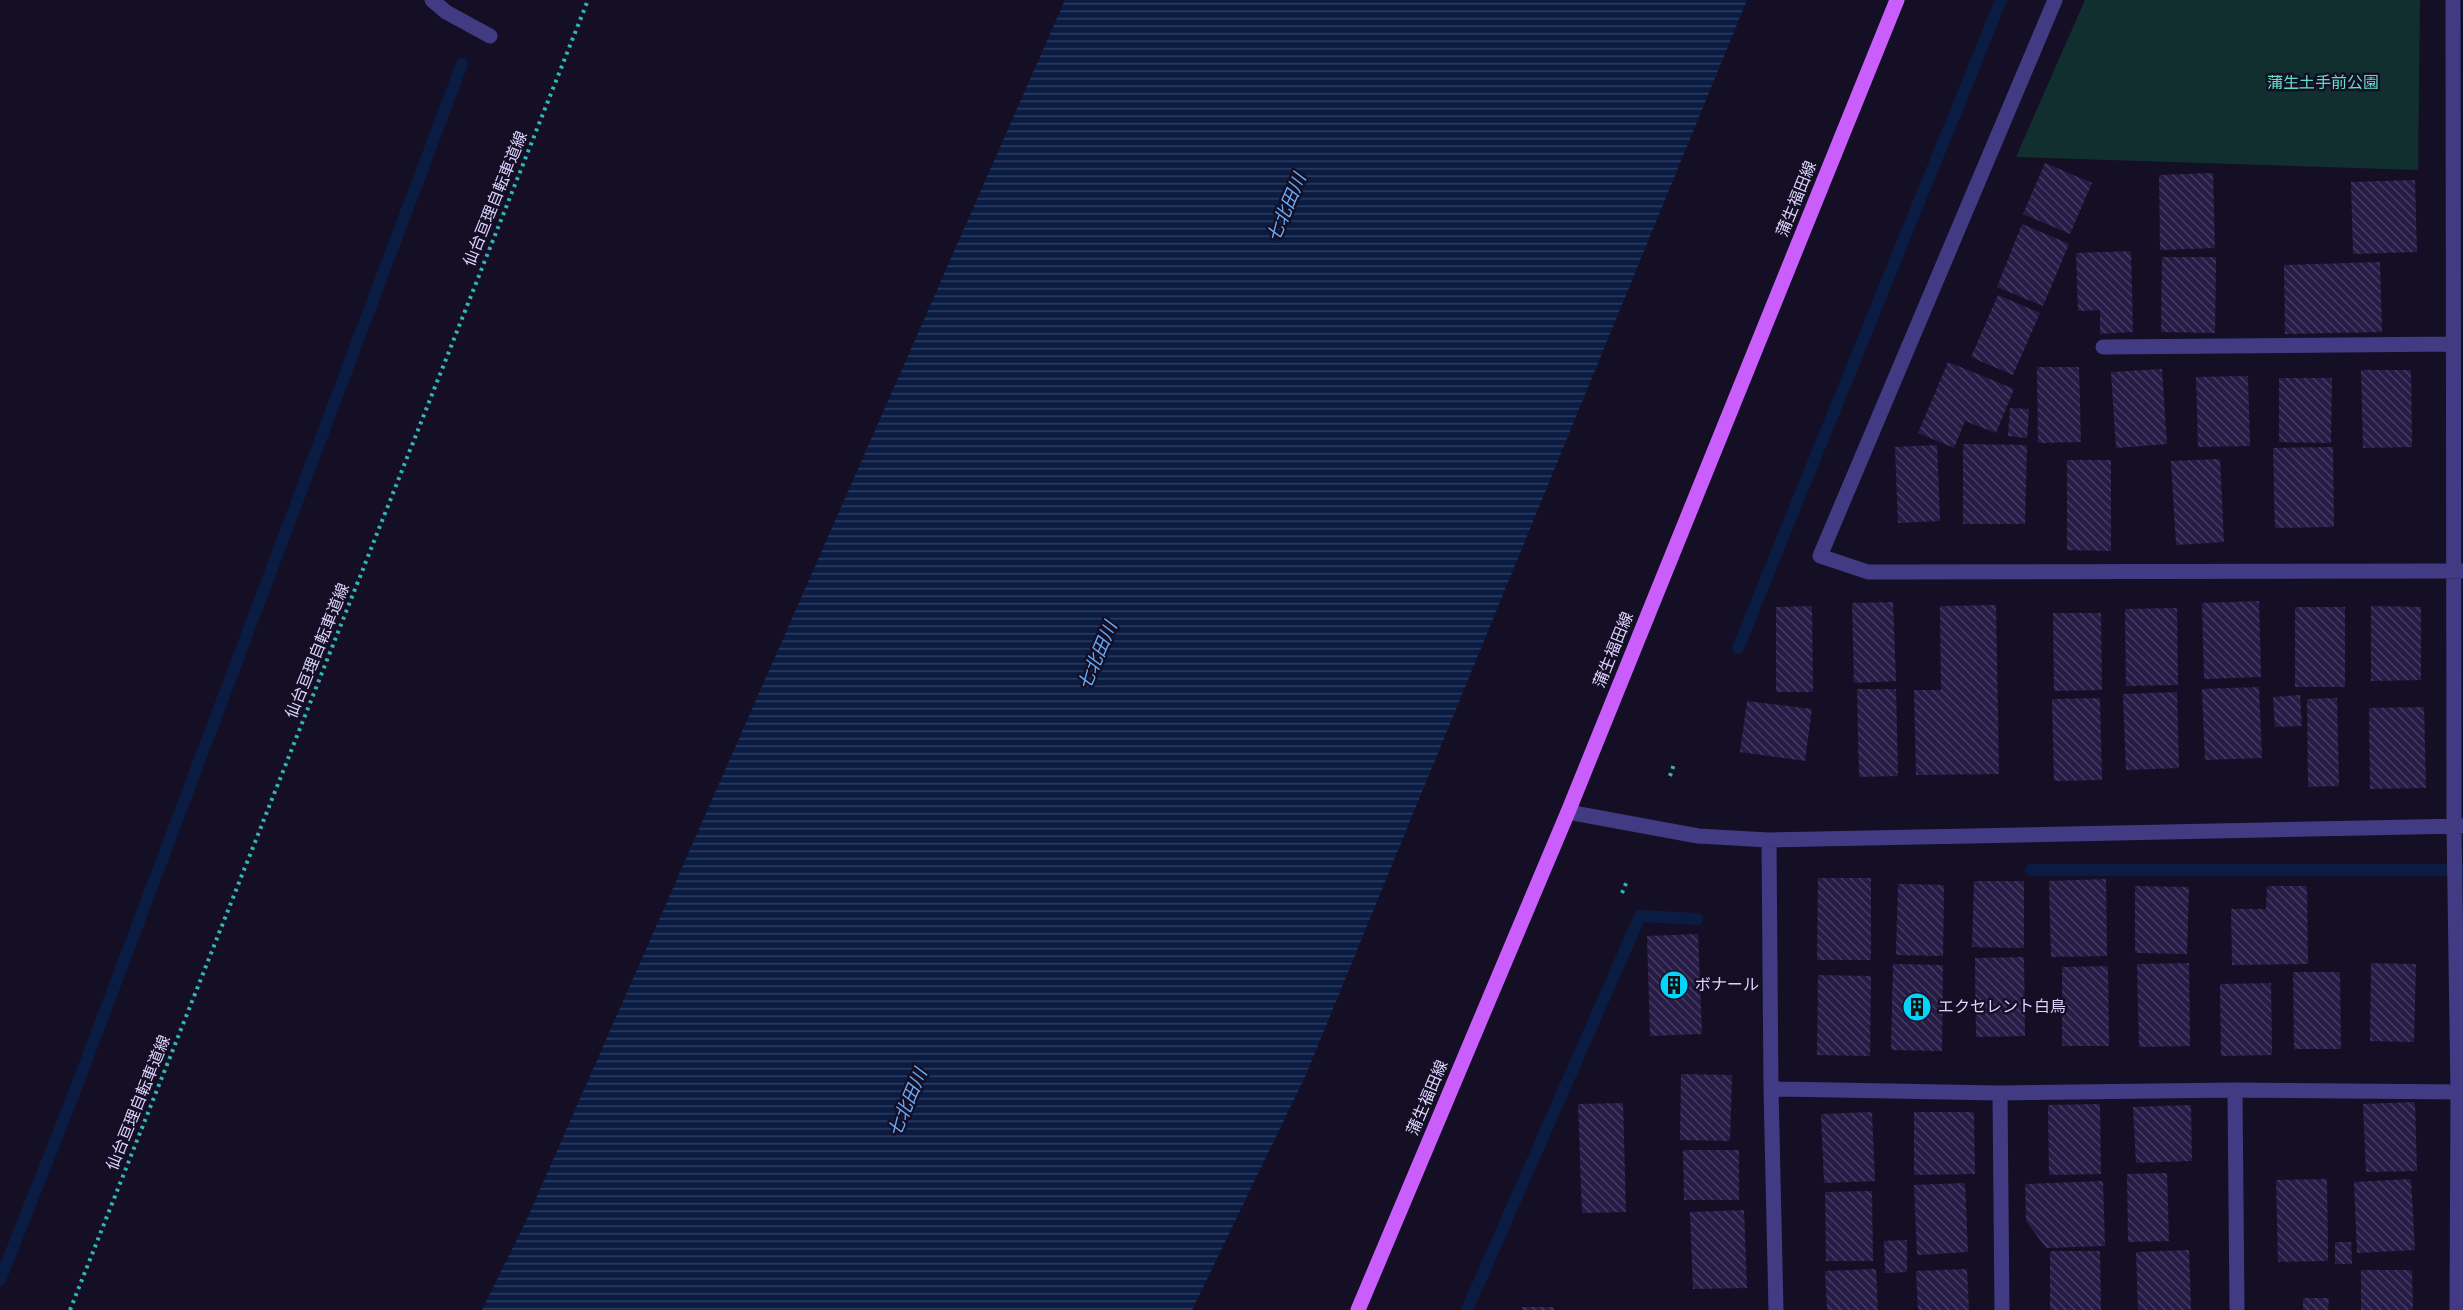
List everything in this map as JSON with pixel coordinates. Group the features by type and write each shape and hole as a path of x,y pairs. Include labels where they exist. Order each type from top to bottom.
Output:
{"main road":[{"name":"蒲生福田線","path":"1358,1310 1568,812 1897,0"}],"street":[{"path":"432,0 446,12 490,36"},
{"path":"2055,0 1820,556 1868,572 2458,571"},
{"path":"2453,0 2453,344 2458,571 2458,826 2454,887 2460,1092 2457,1310"},
{"path":"2103,347 2453,344"},
{"path":"1568,812 1698,836 1769,840 2458,826"},
{"path":"1769,840 1776,1310"},
{"path":"1771,1089 2000,1093 2235,1090 2460,1092"},
{"path":"2235,1090 2237,1310"},
{"path":"2000,1093 2002,1310"}],"path":[{"name":"仙台亘理自転車道線","path":"70,1310 588,0"},
{"path":"1670,776 1674,764"},
{"path":"1622,893 1627,881"}],"green space":[{"name":"蒲生土手前公園","path":"2085,0 2420,0 2418,170 2016,157"}],"water":[{"name":"七北田川","path":"1065,0 1747,0 1305,1077 1192,1310 482,1310 526,1221"}],"building":[{"path":"2045,163 2092,183 2070,234 2023,214"},
{"path":"2213,173 2215,248 2160,250 2159,175"},
{"path":"2415,180 2417,252 2353,254 2351,182"},
{"path":"2022,224 2069,244 2043,306 1997,287"},
{"path":"2131,251 2133,332 2100,334 2100,310 2078,311 2076,253"},
{"path":"2162,257 2216,257 2215,333 2161,332"},
{"path":"2380,262 2382,332 2285,334 2284,265"},
{"path":"1998,295 2040,313 2013,375 1971,357"},
{"path":"1948,362 2014,389 1996,433 1965,421 1954,448 1918,433"},
{"path":"2037,367 2079,367 2081,442 2038,443"},
{"path":"2162,369 2167,444 2116,448 2111,372"},
{"path":"2361,370 2411,370 2412,447 2363,448"},
{"path":"2248,376 2250,446 2198,447 2196,377"},
{"path":"2279,378 2332,378 2331,443 2279,442"},
{"path":"2010,408 2029,409 2027,438 2008,436"},
{"path":"1963,444 2027,445 2025,524 1963,524"},
{"path":"1937,445 1940,521 1898,523 1895,447"},
{"path":"2333,447 2334,527 2275,528 2273,448"},
{"path":"2220,459 2224,542 2176,545 2171,461"},
{"path":"2067,460 2111,460 2111,551 2067,550"},
{"path":"2259,601 2261,677 2204,679 2202,603"},
{"path":"1893,602 1896,681 1854,683 1852,603"},
{"path":"1996,605 1999,774 1916,775 1914,690 1941,690 1940,606"},
{"path":"1812,606 1813,692 1776,692 1776,607"},
{"path":"2371,606 2421,607 2421,680 2371,681"},
{"path":"2295,607 2345,607 2345,687 2295,687"},
{"path":"2177,608 2178,685 2126,686 2125,609"},
{"path":"2053,613 2101,613 2102,690 2054,691"},
{"path":"2259,687 2262,758 2205,760 2202,689"},
{"path":"1857,689 1896,689 1898,776 1859,777"},
{"path":"2177,692 2179,768 2126,770 2123,694"},
{"path":"2300,695 2302,726 2275,727 2273,697"},
{"path":"2100,698 2102,780 2054,781 2052,699"},
{"path":"2337,698 2339,786 2308,787 2307,699"},
{"path":"1747,701 1812,709 1805,761 1740,752"},
{"path":"2424,707 2426,788 2370,789 2369,708"},
{"path":"1818,878 1871,878 1871,960 1817,960"},
{"path":"2106,879 2107,956 2051,957 2049,881"},
{"path":"1974,881 2024,881 2024,948 1972,947"},
{"path":"1898,884 1944,885 1943,956 1896,955"},
{"path":"2135,886 2189,887 2187,954 2135,953"},
{"path":"2267,886 2307,886 2308,964 2232,965 2231,909 2266,909"},
{"name":"ボナール","path":"1698,934 1702,1034 1650,1036 1647,936"},
{"path":"2024,957 2025,1036 1976,1037 1975,958"},
{"path":"2189,963 2190,1046 2139,1047 2137,964"},
{"path":"2371,963 2416,964 2414,1042 2370,1041"},
{"name":"エクセレント白鳥","path":"1893,964 1943,965 1942,1051 1891,1050"},
{"path":"2108,966 2109,1046 2062,1046 2062,967"},
{"path":"2293,972 2340,972 2341,1049 2294,1049"},
{"path":"1818,975 1871,976 1870,1056 1817,1055"},
{"path":"2271,983 2272,1055 2221,1056 2220,984"},
{"path":"1681,1074 1732,1075 1730,1141 1680,1140"},
{"path":"2415,1102 2417,1171 2366,1172 2363,1104"},
{"path":"1623,1103 1626,1212 1582,1213 1578,1104"},
{"path":"2100,1104 2101,1174 2049,1175 2048,1105"},
{"path":"2191,1105 2192,1161 2136,1163 2133,1107"},
{"path":"1872,1112 1875,1181 1824,1183 1821,1114"},
{"path":"1914,1112 1974,1112 1975,1174 1914,1175"},
{"path":"1683,1150 1739,1150 1739,1200 1684,1200"},
{"path":"2167,1173 2169,1241 2128,1242 2127,1174"},
{"path":"2327,1179 2328,1261 2278,1262 2276,1180"},
{"path":"2411,1179 2415,1250 2357,1253 2354,1182"},
{"path":"2103,1181 2105,1246 2046,1248 2026,1221 2025,1184"},
{"path":"1965,1183 1968,1252 1917,1255 1914,1185"},
{"path":"1872,1191 1873,1261 1826,1261 1825,1192"},
{"path":"1744,1210 1747,1288 1693,1289 1690,1212"},
{"path":"1907,1240 1907,1272 1885,1273 1884,1241"},
{"path":"2335,1242 2351,1242 2352,1264 2335,1264"},
{"path":"2189,1250 2191,1310 2138,1310 2136,1252"},
{"path":"2050,1251 2100,1251 2101,1310 2050,1310"},
{"path":"1876,1269 1878,1310 1827,1310 1825,1271"},
{"path":"1967,1269 1969,1310 1918,1310 1916,1271"},
{"path":"2361,1270 2412,1270 2413,1310 2361,1310"},
{"path":"2303,1298 2329,1298 2328,1310 2303,1310"},
{"path":"1522,1307 1554,1307 1554,1310 1522,1310"}],"waterway":[{"path":"1738,648 2001,0"},
{"path":"0,1280 70,1104 462,64"},
{"path":"2031,870 2463,870"},
{"path":"1467,1310 1640,916 1697,919"}],"place":[{"name":"ボナール","path":"1674,985"},
{"name":"エクセレント白鳥","path":"1917,1007"}]}
